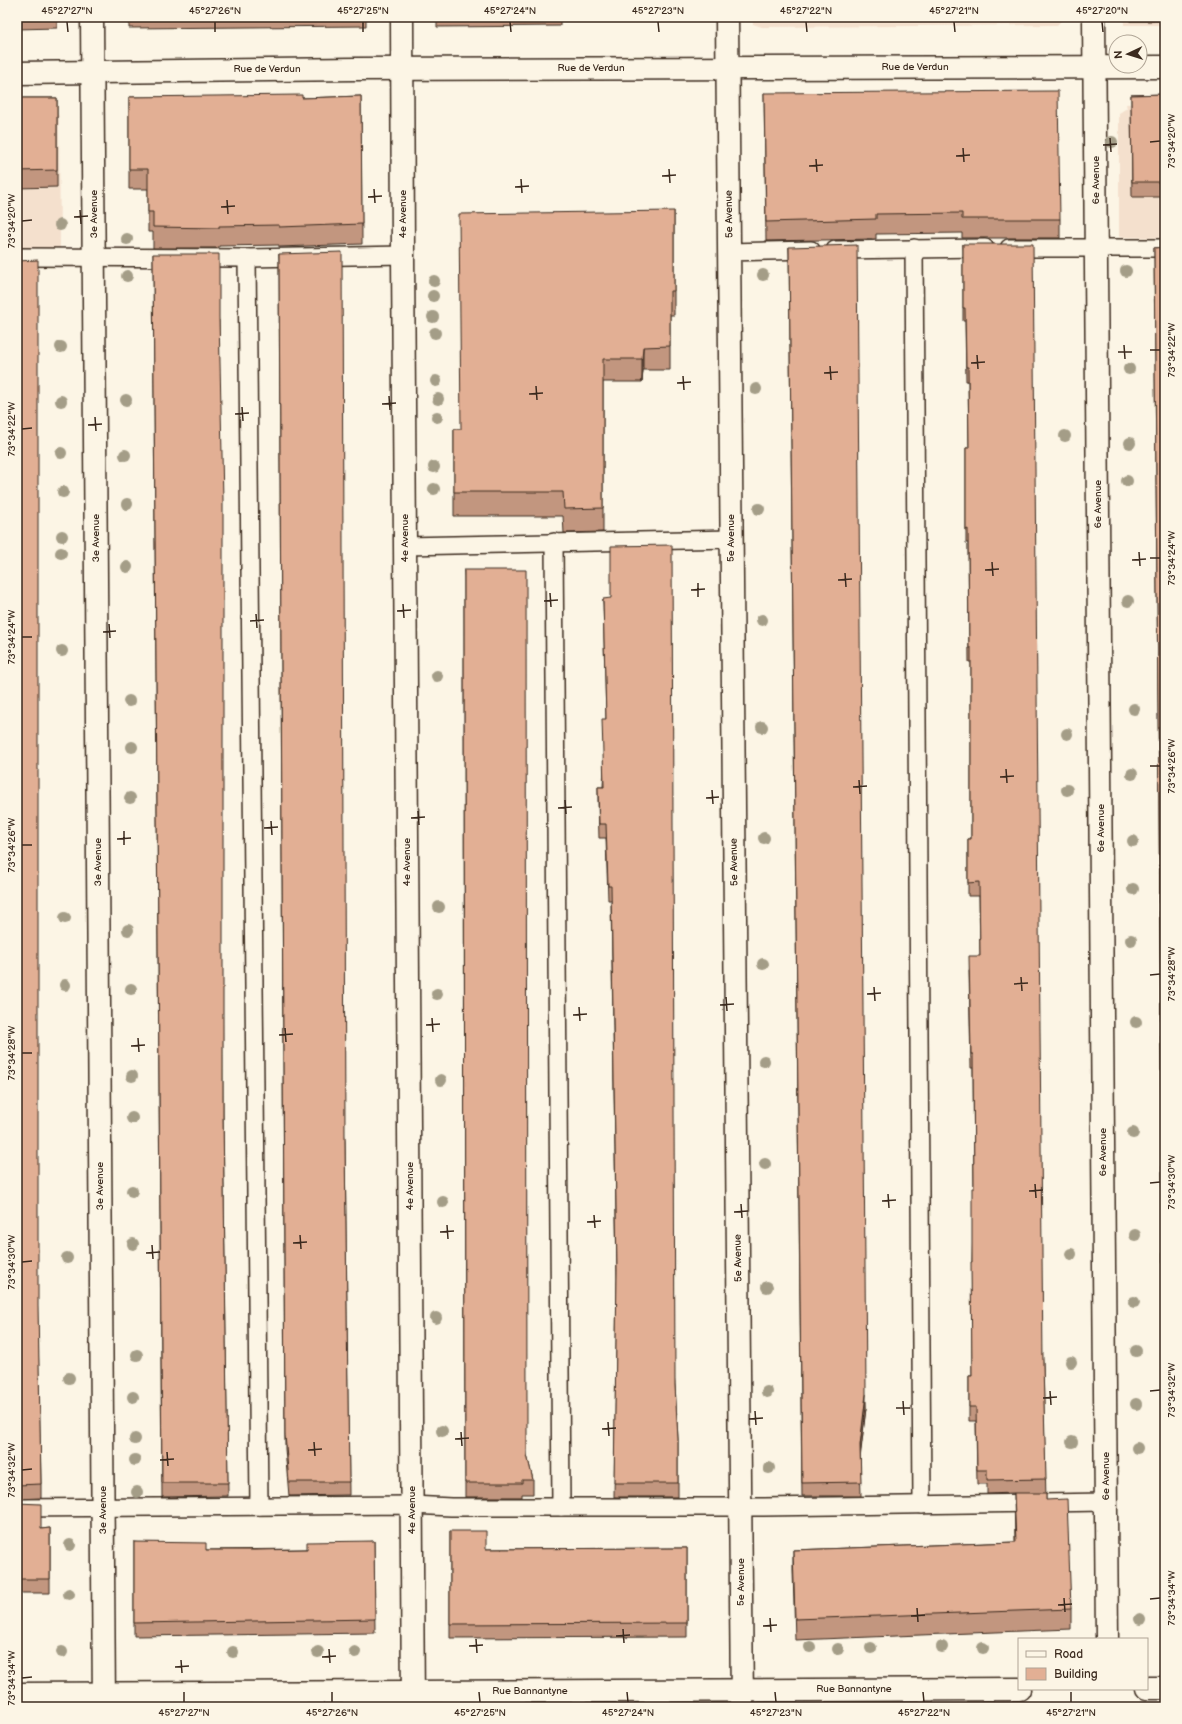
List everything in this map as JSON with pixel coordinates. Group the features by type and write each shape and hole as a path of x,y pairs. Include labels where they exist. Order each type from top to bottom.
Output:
{"street":[{"name":"3e Avenue","path":"92,17 104,1700"},
{"name":"4e Avenue","path":"402,17 413,1699"},
{"name":"5e Avenue","path":"727,17 741,1698"},
{"name":"6e Avenue","path":"1094,17 1107,1638"},
{"name":"Rue de Verdun","path":"17,72 403,69 1165,67"},
{"path":"1148,1688 1165,1688"},
{"name":"Rue Bannantyne","path":"17,1694 104,1700 741,1698 1018,1689"}],"lane":[{"path":"914,248 922,1505"},
{"path":"729,252 914,248 1165,248"},
{"path":"17,257 94,256 247,258 403,255"},
{"path":"247,258 259,1506"},
{"path":"405,546 731,539"},
{"path":"554,542 561,1507"},
{"path":"17,1508 412,1505 451,1507 740,1507 1106,1502"}],"shaded area":[{"path":"752,17 1061,17 1061,21 1057,25 762,27 753,24"},
{"path":"1124,17 1165,17 1165,25 1124,25"},
{"path":"1165,103 1165,238 1119,237 1119,113 1127,108 1126,104"},
{"path":"17,110 56,112 59,116 60,252 17,252"}],"building":[{"path":"1058,91 1060,219 962,219 962,213 876,214 876,219 766,222 764,93"},
{"path":"1165,94 1165,182 1132,182 1131,95"},
{"path":"302,95 302,98 361,96 362,224 279,227 279,225 219,226 219,228 153,227 153,212 148,212 148,169 129,169 129,97"},
{"path":"17,98 57,98 57,170 17,171"},
{"path":"674,211 674,291 670,291 670,346 643,347 642,359 603,359 603,508 564,509 563,492 454,492 454,429 461,429 459,214"},
{"path":"963,244 1033,244 1043,1364 1046,1479 987,1480 987,1470 977,1470 976,1407 969,1407 969,1376 972,1376 971,1262 972,1188 974,1188 973,1054 971,1054 969,956 980,956 979,882 968,883 968,839 971,839 971,648 969,648 968,529 966,530 966,448 969,448 968,367 966,367 965,308 963,308"},
{"path":"857,245 866,1394 860,1445 861,1482 802,1483 789,247"},
{"path":"1165,247 1165,1486 1154,248"},
{"path":"342,252 345,1141 349,1482 289,1482 285,1435 279,254"},
{"path":"153,254 219,254 223,500 223,1115 228,1483 162,1483"},
{"path":"38,260 38,1306 41,1484 17,1485 17,261"},
{"path":"672,545 675,1385 678,1439 678,1483 614,1483 617,1271 611,886 608,886 606,824 599,824 598,787 604,787 602,719 606,719 603,599 611,598 611,546"},
{"path":"464,570 526,570 527,1455 533,1480 522,1480 522,1483 465,1483"},
{"path":"1014,1493 1046,1493 1046,1500 1067,1499 1071,1609 795,1619 793,1550 1016,1542"},
{"path":"17,1503 41,1504 41,1529 50,1528 50,1579 17,1579"},
{"path":"450,1531 486,1531 486,1549 687,1548 687,1623 450,1624"},
{"path":"374,1541 375,1619 134,1623 134,1542 206,1543 206,1550 255,1550 307,1549 307,1542"}]}
